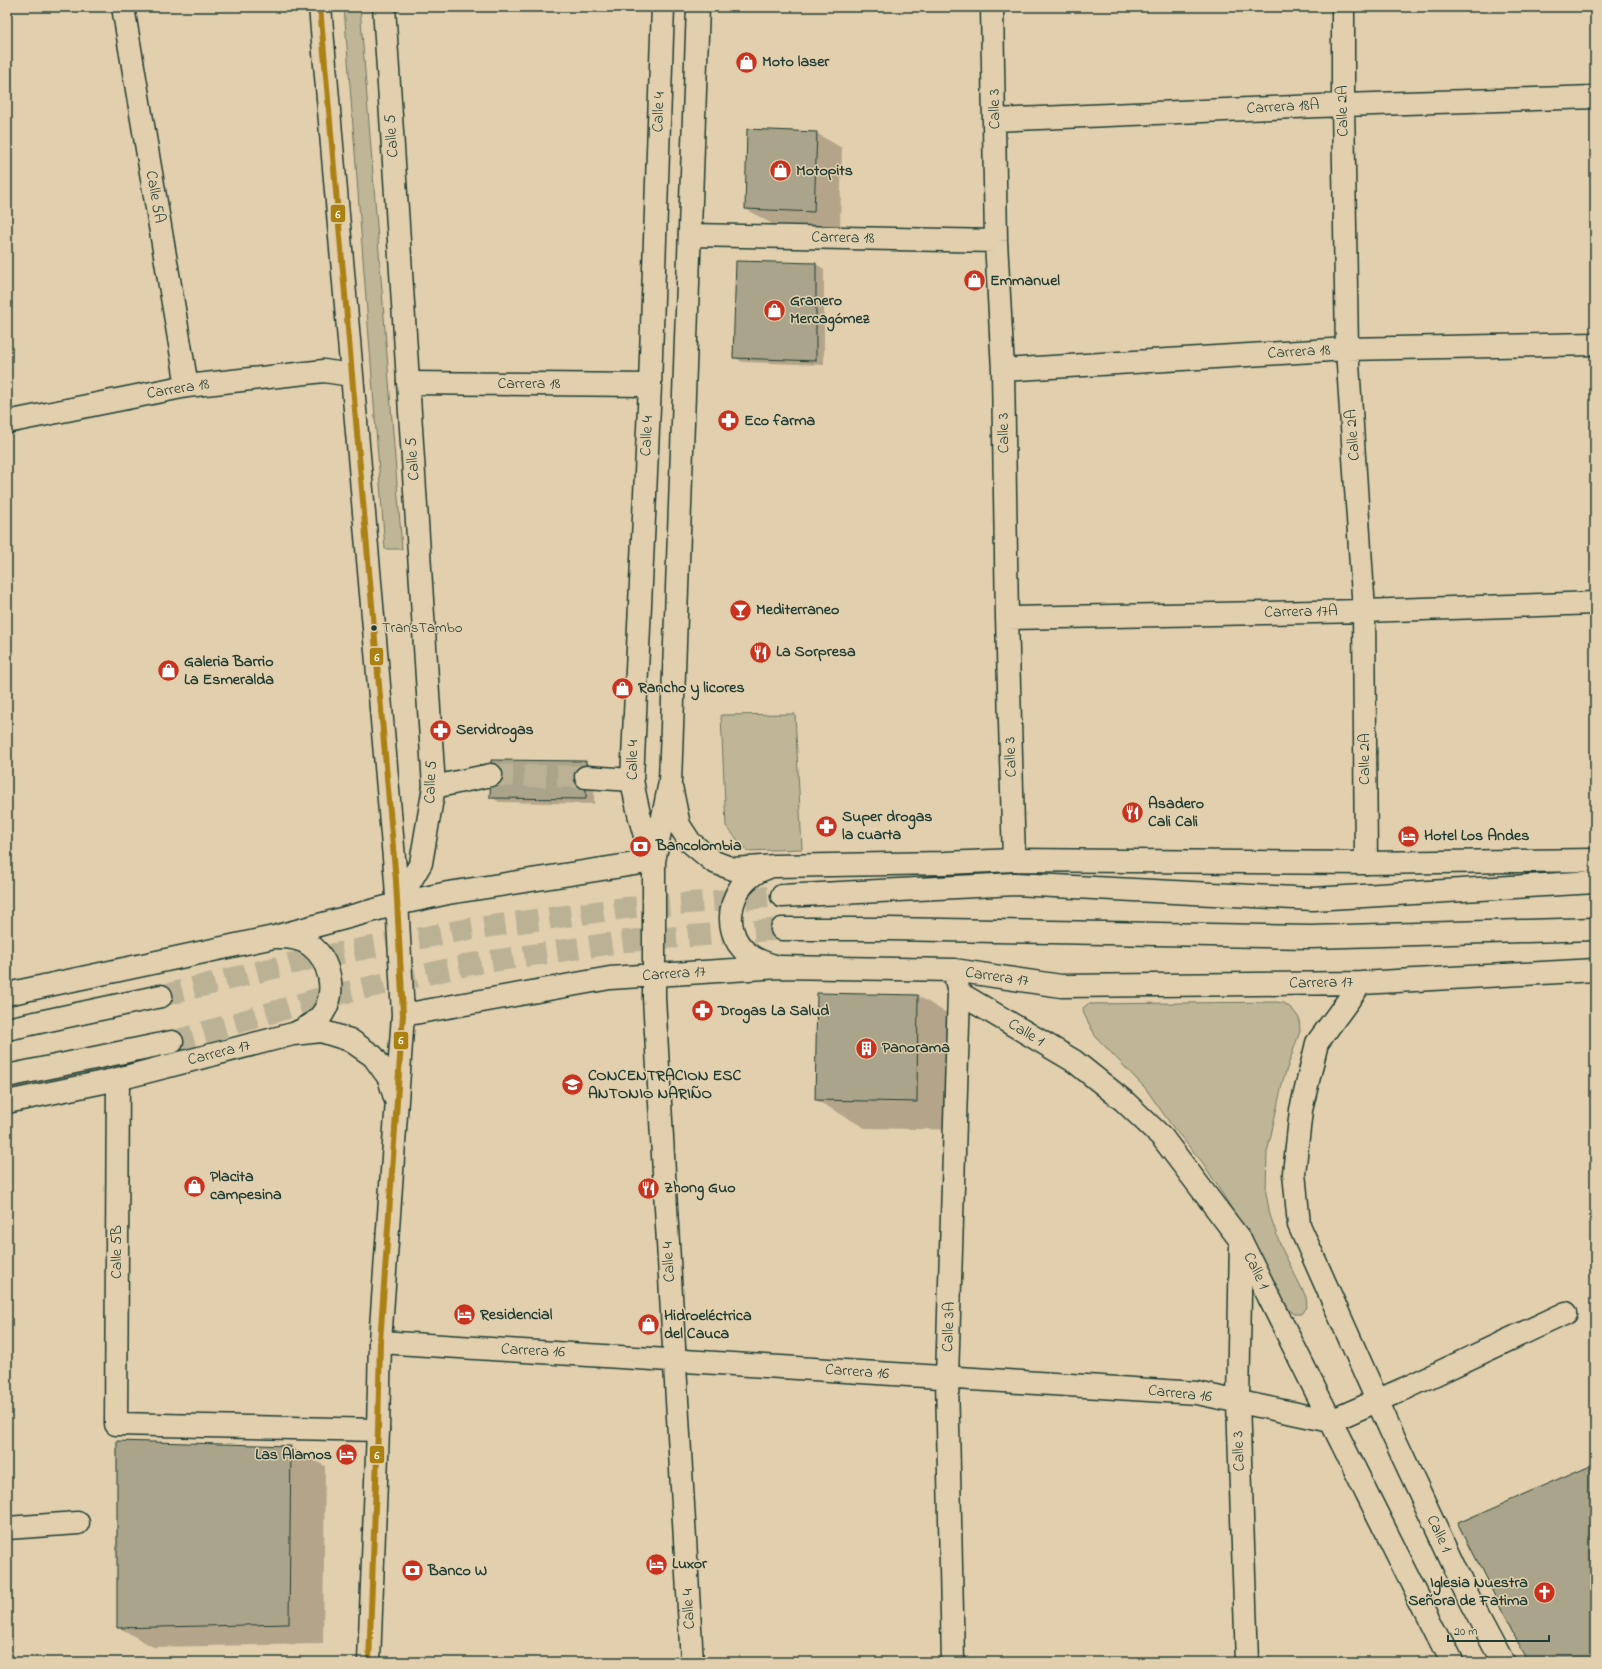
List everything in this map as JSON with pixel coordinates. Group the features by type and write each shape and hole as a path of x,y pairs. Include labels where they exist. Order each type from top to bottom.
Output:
{"main road":[{"name":"Calle 5A","path":"123,7 187,386"},
{"path":"320,7 397,904 403,1015 380,1342 369,1662"},
{"name":"Calle 5","path":"384,7 434,787 421,863 397,904"},
{"name":"Calle 4","path":"654,861 645,840 639,819 632,780 650,385 663,7"},
{"name":"Calle 4","path":"692,1662 654,998 654,861 670,782 698,7"},
{"name":"Calle 3","path":"992,7 996,241 1003,370 1007,618 1014,860"},
{"name":"Calle 2A","path":"1343,7 1342,105 1347,349 1364,611 1366,863"},
{"name":"Carrera 18A","path":"995,120 1342,105 1595,97"},
{"name":"Carrera 18","path":"690,235 996,241"},
{"name":"Carrera 18","path":"1003,370 1347,349 1595,344"},
{"name":"Carrera 18","path":"7,422 187,386 324,371 352,375"},
{"name":"Carrera 18","path":"408,383 650,385"},
{"name":"Carrera 17A","path":"1007,618 1364,611 1595,603"},
{"path":"434,787 490,775"},
{"path":"586,777 632,780"},
{"path":"670,782 679,826 690,842 700,852 714,862 733,869 775,866 946,864 1014,860 1366,863 1595,860"},
{"path":"7,994 274,937 397,904 448,893 654,861"},
{"path":"775,866 757,871 743,883 734,899 731,918 735,936 746,952 762,963 780,967"},
{"path":"782,896 1014,884 1313,899 1595,882"},
{"path":"782,929 889,929 1311,937 1595,929"},
{"path":"274,937 292,937 310,945 323,958 330,976 330,995 323,1013 310,1026 293,1034"},
{"name":"Carrera 17","path":"403,1015 610,978 780,967 954,970 1061,986 1361,983 1595,970"},
{"path":"954,970 959,992"},
{"name":"Calle 1","path":"1361,983 1317,1043 1301,1110 1294,1173 1300,1225 1378,1401 1470,1600 1503,1662"},
{"name":"Calle 1","path":"959,992 1074,1061 1124,1101 1162,1136 1242,1241 1451,1662"},
{"name":"Calle 3A","path":"953,1662 947,1378 959,992"},
{"path":"7,1029 161,996"},
{"name":"Carrera 17","path":"7,1102 118,1079 293,1034 321,1031 350,1040 373,1056 389,1078 397,1105"},
{"name":"Carrera 17","path":"7,1076 172,1042"},
{"name":"Calle 5B","path":"118,1079 116,1424 378,1430"},
{"name":"Calle 3","path":"1242,1241 1238,1402 1247,1662"},
{"path":"1331,1421 1378,1401 1566,1312"},
{"name":"Carrera 16","path":"380,1342 675,1359 947,1378 1197,1392 1331,1421"},
{"path":"7,1528 78,1523"}],"shaded area":[{"path":"344,7 360,7 402,549 385,549"},
{"path":"795,714 802,849 747,851 726,826 721,715"},
{"path":"1284,1003 1292,1009 1299,1018 1300,1031 1283,1080 1267,1153 1266,1193 1270,1215 1281,1247 1306,1297 1307,1307 1302,1314 1294,1314 1285,1305 1252,1241 1203,1163 1172,1126 1146,1089 1096,1037 1084,1014 1083,1008 1088,1004"}],"building":[{"name":"Motopits","path":"747,129 817,132 814,212 745,209"},
{"name":"Granero Mercagómez","path":"736,261 816,263 816,361 733,358"},
{"path":"491,760 586,761 586,799 490,798"},
{"name":"Panorama","path":"817,993 918,995 917,1102 815,1100"},
{"path":"117,1441 291,1446 289,1624 117,1628"},
{"name":"Iglesia Nuestra Señora de Fatima","path":"1595,1463 1595,1662 1528,1662 1458,1523"}],"tunnel":[{"path":"491,775 586,777"},
{"path":"161,996 314,958 469,929 625,908 782,896"},
{"path":"172,1042 321,998 472,964 627,941 782,929"}],"transit line":[{"name":"6","path":"320,7 396,881 403,1015 380,1342 369,1662"}],"place":[{"name":"Moto laser","path":"747,62"},
{"name":"Motopits","path":"781,171"},
{"name":"Emmanuel","path":"975,281"},
{"name":"Granero Mercagómez","path":"775,310"},
{"name":"Eco farma","path":"728,421"},
{"name":"Mediterraneo","path":"741,610"},
{"name":"TransTambo","path":"374,628"},
{"name":"La Sorpresa","path":"760,652"},
{"name":"Galeria Barrio La Esmeralda","path":"169,671"},
{"name":"Rancho y licores","path":"623,688"},
{"name":"Servidrogas","path":"440,730"},
{"name":"Asadero Cali Cali","path":"1132,813"},
{"name":"Super drogas la cuarta","path":"827,826"},
{"name":"Hotel Los Andes","path":"1408,836"},
{"name":"Bancolombia","path":"640,846"},
{"name":"Drogas La Salud","path":"702,1011"},
{"name":"Panorama","path":"867,1048"},
{"name":"CONCENTRACION ESC ANTONIO NARIÑO","path":"573,1085"},
{"name":"Placita campesina","path":"195,1186"},
{"name":"Zhong Guo","path":"648,1188"},
{"name":"Residencial","path":"465,1315"},
{"name":"Hidroeléctrica del Cauca","path":"649,1325"},
{"name":"Las Alamos","path":"347,1455"},
{"name":"Luxor","path":"656,1564"},
{"name":"Banco W","path":"413,1571"},
{"name":"Iglesia Nuestra Señora de Fatima","path":"1544,1592"}]}
